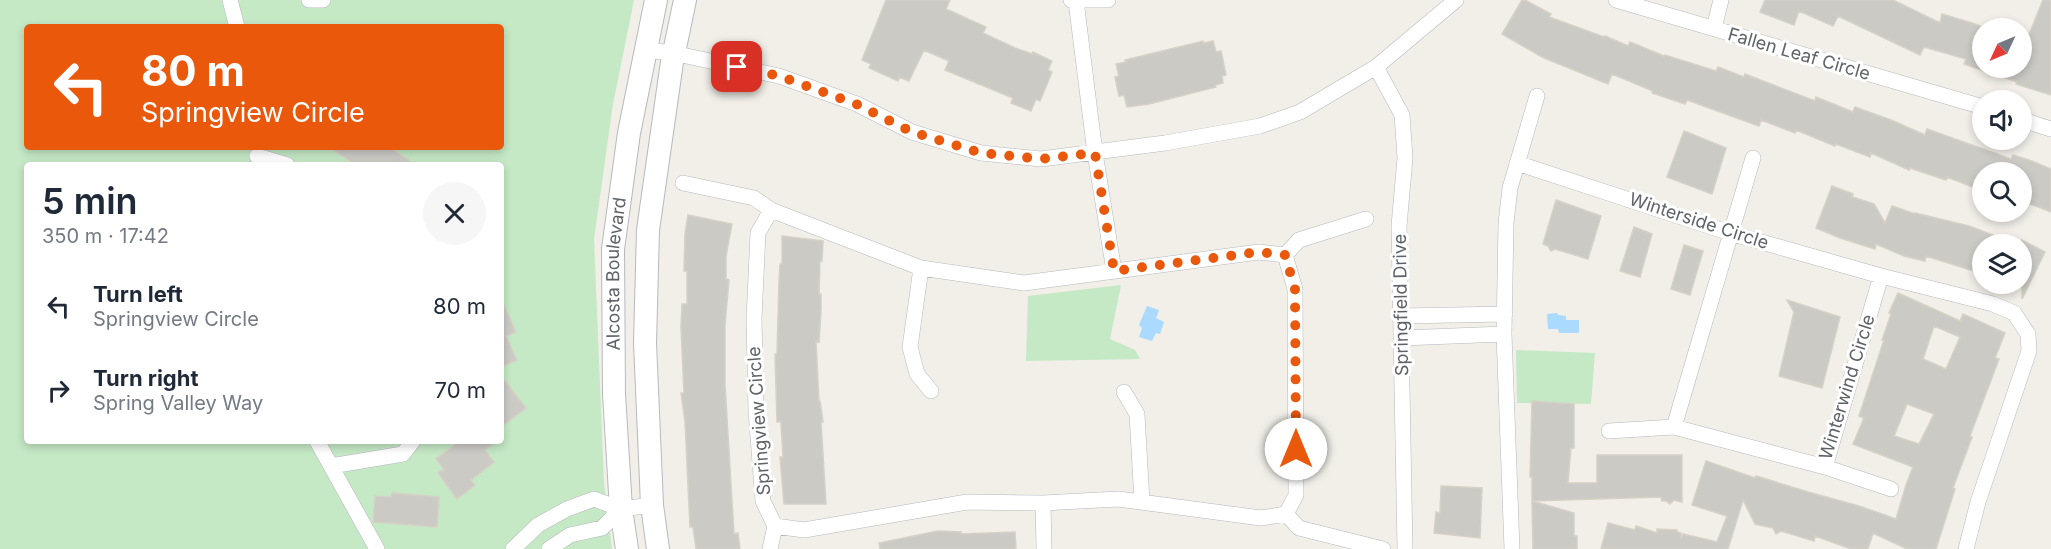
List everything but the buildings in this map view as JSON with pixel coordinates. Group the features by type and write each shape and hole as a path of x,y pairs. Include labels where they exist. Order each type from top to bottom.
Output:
{"main road":[{"name":"Alcosta Boulevard","path":"627,549 621,509 614,394 613,249 629,133 656,0"},
{"name":"Alcosta Boulevard","path":"658,549 652,505 645,343 648,230 673,53 685,0"}],"street":[{"path":"230,0 236,24"},
{"path":"309,0 323,0"},
{"path":"1108,0 1074,1 1114,271"},
{"path":"646,50 673,53 779,76 856,104 912,132 981,153 1041,159 1095,153 1260,126 1300,112 1376,67 1456,0"},
{"name":"Fallen Leaf Circle","path":"1616,0 1972,104"},
{"path":"1714,28 1721,0"},
{"name":"Springfield Drive","path":"1376,67 1402,115 1405,158 1399,226 1405,549"},
{"path":"1512,549 1504,334 1506,223 1510,188 1537,96"},
{"path":"2032,123 2051,129"},
{"path":"257,156 277,162"},
{"path":"1674,427 1753,158"},
{"name":"Winterside Circle","path":"1517,163 1730,233 1881,276 1993,304 2014,314 2028,334 2029,351 1978,502 1966,549"},
{"path":"684,183 754,198 771,210 921,268 1024,283 1259,252 1285,255"},
{"name":"Springview Circle","path":"771,210 758,233 754,320 756,411 763,501 775,526"},
{"path":"1285,255 1299,240 1366,219"},
{"path":"1285,255 1295,289 1296,335 1296,495 1286,514"},
{"path":"921,268 910,347 917,374 931,391"},
{"name":"Winterwind Circle","path":"1609,430 1674,427 1825,467 1881,276"},
{"path":"1401,316 1504,314"},
{"path":"1402,338 1504,334"},
{"path":"1124,392 1137,414 1142,502"},
{"path":"319,444 377,549"},
{"path":"331,466 403,454 410,444"},
{"path":"1825,467 1891,489"},
{"path":"513,549 538,525 567,509 594,500 621,509 652,505"},
{"path":"770,549 769,545 775,526 804,530 967,502 1043,503 1118,500 1261,518 1286,514"},
{"path":"1043,503 1044,549"},
{"path":"549,549 570,535 602,528 621,509"},
{"path":"1286,514 1299,528 1383,549"}],"green space":[{"path":"0,0 634,0 613,104 594,239 604,483 612,549 0,549"},
{"path":"1121,285 1110,339 1135,350 1140,359 1026,361 1028,296"},
{"path":"1516,350 1595,353 1591,404 1517,403"}],"water":[{"path":"1147,306 1159,310 1156,318 1164,322 1160,334 1156,333 1152,341 1139,337 1142,328 1139,325"},
{"path":"1557,313 1566,316 1566,320 1579,320 1579,333 1559,333 1558,329 1548,329 1547,314"}],"route":[{"path":"737,67 779,76 856,104 912,132 981,153 1041,159 1095,153 1114,271 1259,252 1285,255 1295,289 1296,449"}]}
